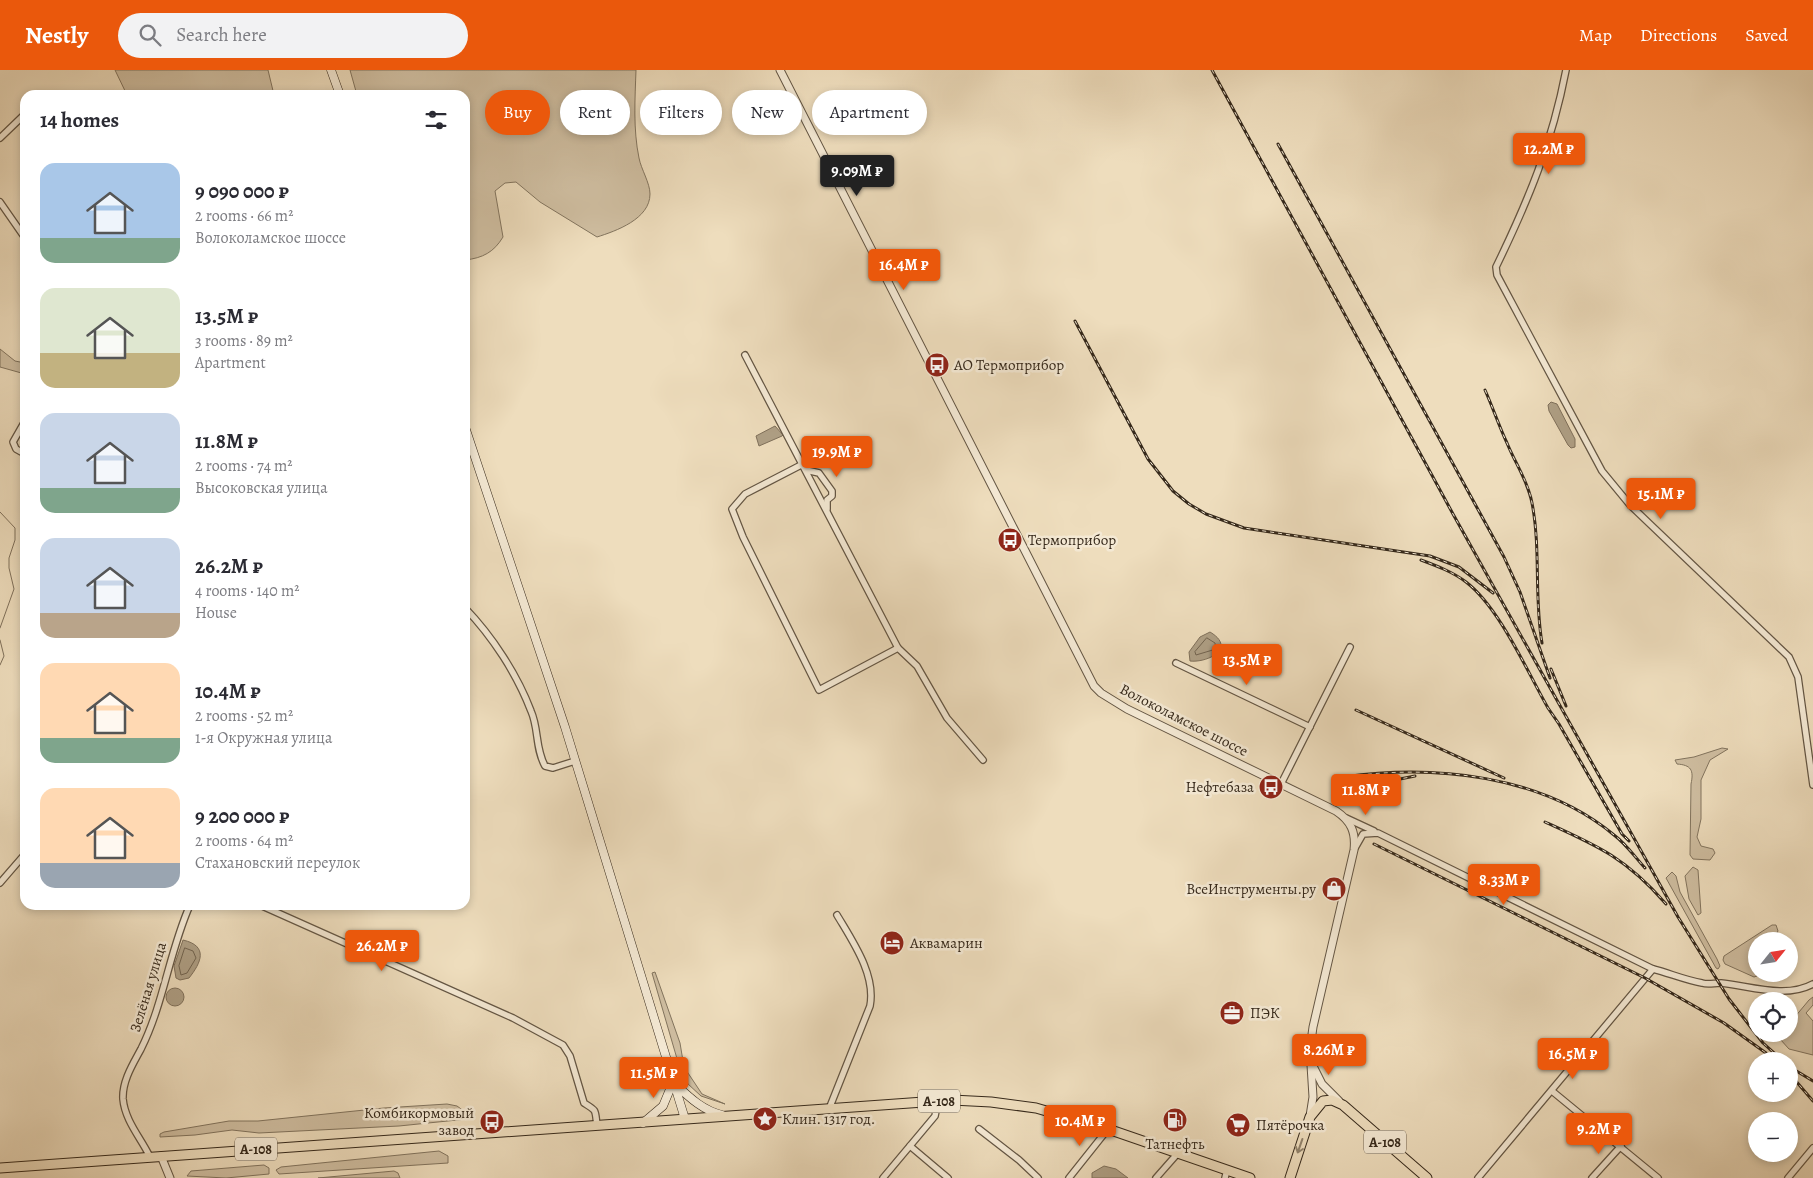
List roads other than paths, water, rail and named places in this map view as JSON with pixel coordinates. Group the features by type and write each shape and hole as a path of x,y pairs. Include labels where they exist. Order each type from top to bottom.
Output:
{"highway":[{"path":"1289,1177 1310,1117 1316,1106 1323,1101 1332,1100 1342,1105"},
{"name":"А-108","path":"0,1168 938,1101 991,1102 1036,1108 1108,1129 1178,1153 1226,1174 1250,1178"},
{"name":"А-108","path":"1342,1105 1427,1178"}],"main road":[{"path":"331,70 338,90"},
{"path":"470,442 575,761 685,1119"},
{"path":"673,1082 696,1103 710,1112 724,1116"},
{"path":"643,1122 663,1106 669,1096 673,1082"}],"street":[{"name":"Волоколамское шоссе","path":"780,70 1094,686 1101,693 1128,710 1281,784 1346,818"},
{"path":"1566,70 1550,141 1530,195 1496,266 1497,275 1602,471 1614,487 1630,505 1788,657 1798,677 1813,785"},
{"path":"0,138 20,119"},
{"path":"0,202 20,231"},
{"path":"745,355 898,648 917,666 947,718 983,760"},
{"path":"20,430 13,442 16,449 20,451"},
{"path":"827,512 828,500 832,496 832,491 819,473 804,467 744,494 732,509 743,537 819,690 898,648"},
{"path":"470,614 495,645 527,700 536,725 540,754 545,766 553,768 575,761"},
{"path":"1281,784 1350,647"},
{"path":"1176,663 1310,727"},
{"path":"1346,818 1378,832 1653,969 1704,984 1724,984 1786,991 1799,990 1813,984"},
{"path":"1310,1117 1313,1097 1310,1049 1354,850 1353,830 1346,818"},
{"path":"1354,850 1363,834 1378,832"},
{"path":"0,883 20,860"},
{"name":"Зелёная улица","path":"150,1157 135,1132 123,1101 126,1079 151,1026 161,999 172,951 188,910"},
{"path":"271,910 513,1018 563,1045 570,1056 584,1103 593,1106 596,1110 597,1126"},
{"path":"829,1109 870,1006 872,995 866,970 837,915"},
{"path":"1478,1178 1653,969"},
{"path":"1310,1049 1318,1079 1342,1105"},
{"path":"1552,1090 1658,1178"},
{"path":"883,1178 934,1116 938,1101"},
{"path":"979,1129 1019,1160 1038,1178"},
{"path":"1069,1178 1108,1129"},
{"path":"910,1146 948,1178"},
{"path":"1592,1178 1621,1146"},
{"path":"1788,1178 1813,1148"},
{"path":"1156,1178 1178,1153"},
{"path":"161,1156 170,1178"}],"water":[{"path":"1551,402 1557,404 1575,439 1575,447 1571,448 1568,445 1549,411 1548,405"},
{"path":"775,426 783,435 759,446 756,436"},
{"path":"1210,632 1218,638 1221,644 1220,649 1205,660 1190,661 1189,652 1200,637"},
{"path":"183,940 197,946 200,956 197,967 189,978 180,980 176,978 174,966"},
{"path":"175,988 181,991 184,997 181,1003 175,1006 169,1003 166,997 169,991"},
{"path":"1104,1166 1116,1169 1128,1178 1092,1178 1092,1173"}],"waterway":[{"path":"0,512 15,528 15,540 9,558 9,568 14,589 0,628"},
{"path":"0,640 4,656 0,665"}],"railway":[{"path":"1212,70 1453,514 1678,917 1729,999 1763,1043 1773,1052"},
{"path":"1278,144 1504,557 1520,592 1550,678"},
{"path":"1075,321 1148,459 1173,491 1189,504 1206,514 1244,528 1430,556 1459,567 1493,593"},
{"path":"1485,390 1532,503 1535,520 1538,608 1542,643"},
{"path":"1421,560 1461,578 1490,607 1512,640 1548,708 1622,834 1629,841"},
{"path":"1551,669 1566,706"},
{"path":"1356,710 1504,778"},
{"path":"1344,777 1378,773 1450,774 1486,779 1521,787 1554,799 1585,815 1626,846 1645,868"},
{"path":"1352,800 1395,780 1415,776"},
{"path":"1545,822 1581,838 1624,864 1638,875 1666,904"},
{"path":"1374,844 1645,978 1724,1023 1765,1052"},
{"path":"1798,1072 1813,1081"},
{"path":"1798,1084 1813,1101"}],"place":[{"name":"АО Термоприбор","path":"937,365"},
{"name":"Термоприбор","path":"1010,540"},
{"name":"Нефтебаза","path":"1271,787"},
{"name":"ВсеИнструменты.ру","path":"1334,889"},
{"name":"Аквамарин","path":"892,943"},
{"name":"ПЭК","path":"1232,1013"},
{"name":"Клин. 1317 год.","path":"765,1119"},
{"name":"Татнефть","path":"1175,1120"},
{"name":"Комбикормовый завод","path":"492,1122"},
{"name":"Пятёрочка","path":"1238,1125"}]}
